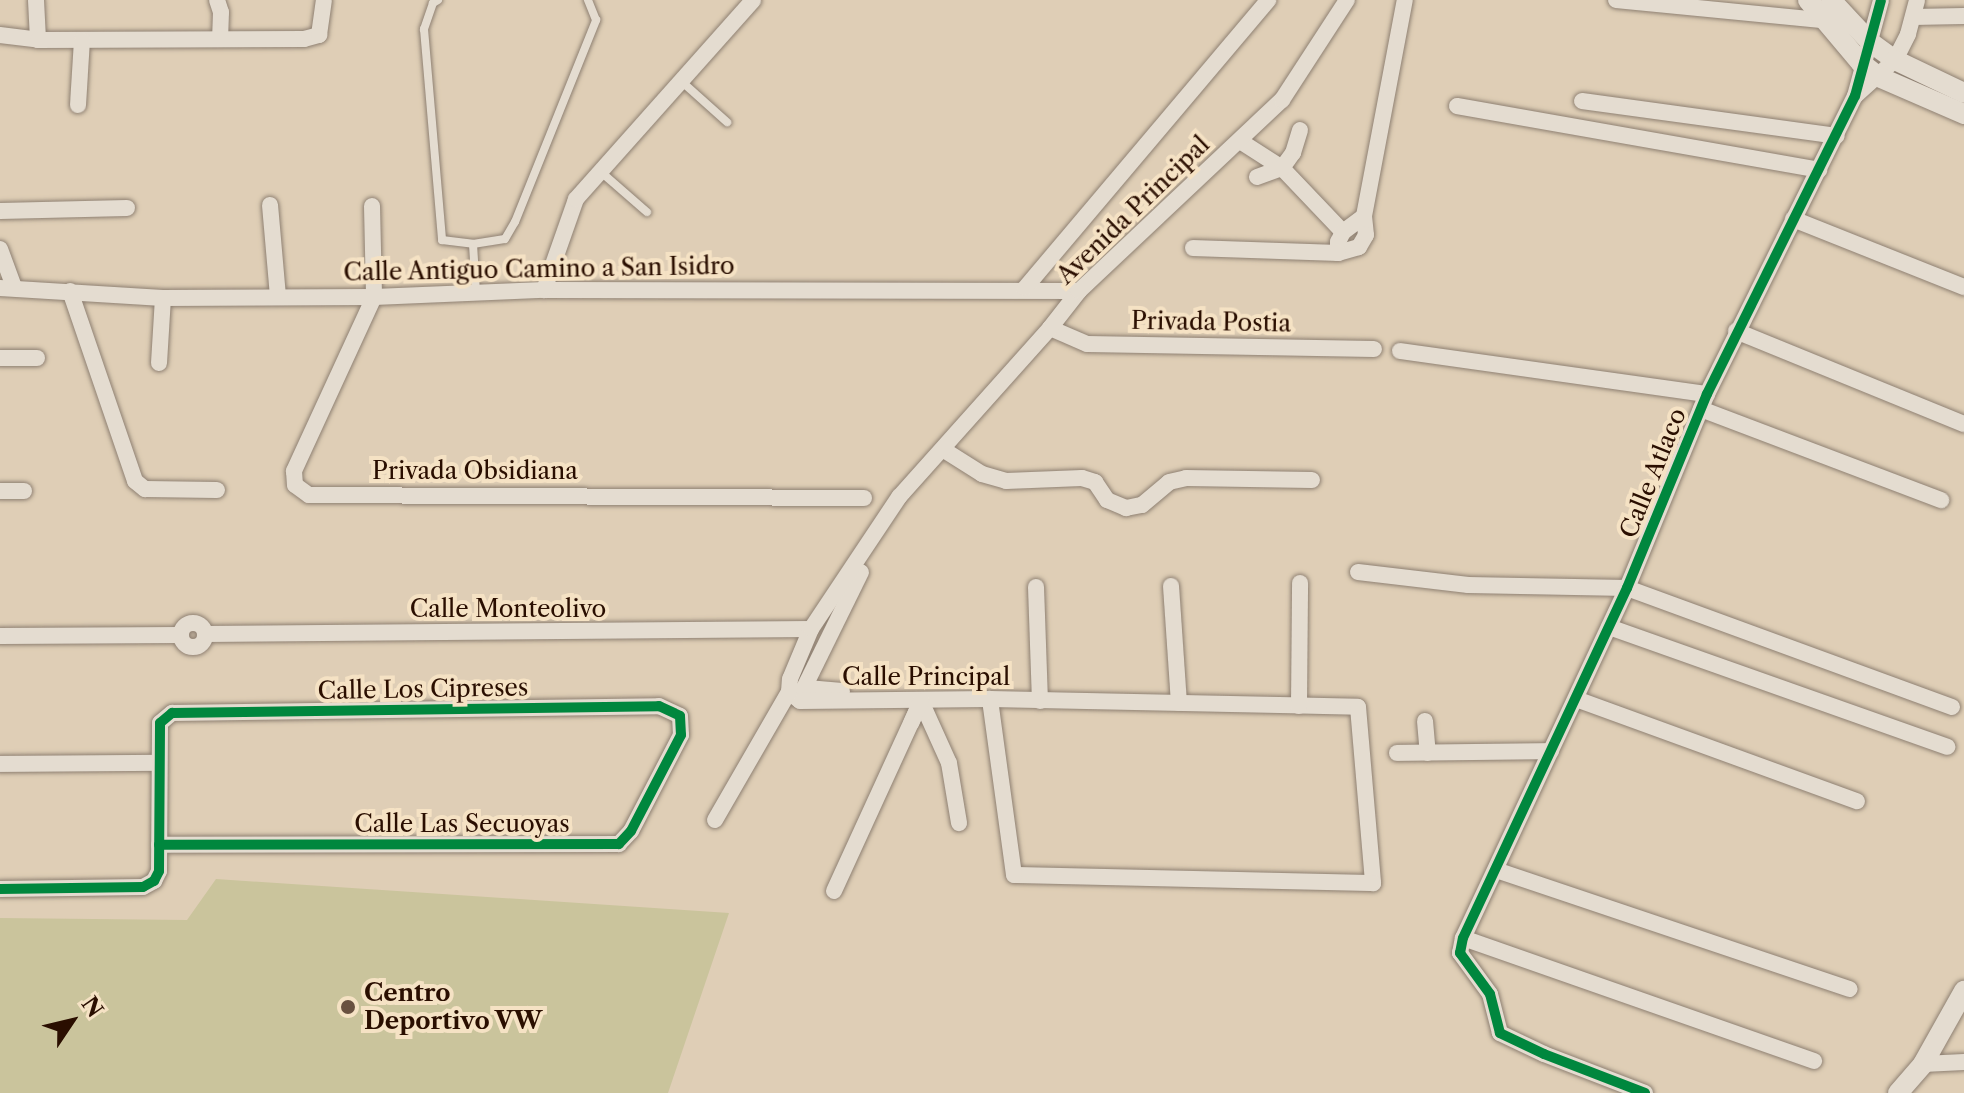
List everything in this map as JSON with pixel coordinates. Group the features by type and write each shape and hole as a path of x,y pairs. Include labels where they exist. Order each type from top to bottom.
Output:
{"street":[{"path":"36,0 38,40"},
{"path":"217,0 221,12 220,37"},
{"path":"0,35 38,40 304,39 319,35 324,0"},
{"path":"544,290 576,199 753,0"},
{"path":"1025,288 1268,0"},
{"name":"Avenida Principal","path":"944,450 1079,291 1282,100 1347,0"},
{"path":"1193,248 1338,253 1359,247 1366,235 1364,216 1405,0"},
{"path":"1616,0 1830,10"},
{"path":"1808,0 1830,10 1895,60 1964,93"},
{"name":"Calle Atlaco","path":"1645,1093 1544,1054 1500,1033 1490,994 1462,960 1463,938 1627,588 1736,331 1855,96 1861,63 1881,0"},
{"name":"Calle Atlaco","path":"1855,96 1895,60 1917,0"},
{"path":"1830,10 1861,63 1879,77 1964,114"},
{"path":"1913,17 1964,16"},
{"path":"78,105 82,40"},
{"path":"1582,101 1837,136"},
{"path":"1457,106 1819,170"},
{"path":"1257,177 1293,153 1300,130"},
{"path":"1240,141 1274,165 1343,232"},
{"path":"270,205 278,297"},
{"path":"372,206 374,297"},
{"path":"0,211 127,208"},
{"path":"1338,253 1338,242 1343,232 1364,216"},
{"path":"1793,219 1964,287"},
{"path":"0,249 7,288"},
{"name":"Calle Antiguo Camino a San Isidro","path":"7,288 163,298 374,297 544,290 1025,288 1079,291"},
{"path":"70,291 135,481 145,489 217,490"},
{"name":"Privada Obsidiana","path":"374,297 294,471 295,485 309,495 864,498"},
{"path":"159,363 163,298"},
{"name":"Privada Postia","path":"1050,328 1087,344 1374,349"},
{"path":"1736,331 1964,424"},
{"path":"1400,351 1704,402 1941,500"},
{"path":"0,358 37,358"},
{"path":"715,820 789,692 790,679 811,629 899,497 944,450 982,474 1006,481 1082,478 1095,482 1107,500 1126,508 1142,505 1169,482 1186,478 1312,480"},
{"path":"0,491 24,491"},
{"path":"861,572 804,688 871,694 1040,697 1036,587"},
{"path":"1358,572 1468,585 1627,588 1952,707"},
{"path":"1299,706 1300,583"},
{"path":"1171,586 1179,703"},
{"name":"Calle Monteolivo","path":"0,636 180,635 183,626 192,622 201,626 205,634 811,629"},
{"path":"1609,627 1947,747"},
{"name":"Calle Principal","path":"789,692 800,701 1040,697 1358,707 1373,883 1014,875 990,699"},
{"path":"1576,699 1857,801"},
{"path":"911,723 921,701"},
{"path":"921,701 949,763 959,823"},
{"path":"834,891 921,701"},
{"name":"Calle Los Cipreses","path":"159,763 160,723 172,713 659,706 680,716"},
{"name":"Calle Las Secuoyas","path":"159,845 619,844 631,831 681,735 680,716"},
{"path":"1425,721 1428,753"},
{"path":"1397,753 1551,751"},
{"path":"0,764 159,763 159,871 154,881 143,887 0,889"},
{"path":"1496,870 1849,989"},
{"path":"1463,938 1814,1061"},
{"path":"1898,1093 1923,1064 1964,991"},
{"path":"1923,1064 1964,1062"}],"lane":[{"path":"438,0 433,3 424,29 442,240 473,244 505,239 515,222 596,20 588,0"},
{"path":"681,81 727,122"},
{"path":"600,172 647,212"},
{"path":"473,244 476,293"}],"shaded area":[{"name":"Centro Deportivo VW","path":"216,879 729,913 668,1093 0,1093 0,918 187,920"}],"cycle path":[{"path":"1645,1093 1544,1054 1500,1033 1490,994 1460,953 1463,938 1627,588 1707,394 1855,96 1881,0"},
{"path":"0,889 143,887 154,881 159,871 160,723 172,713 659,706 680,716 681,735 631,831 619,844 159,845"}],"place":[{"name":"Centro Deportivo VW","path":"348,1007"}]}
